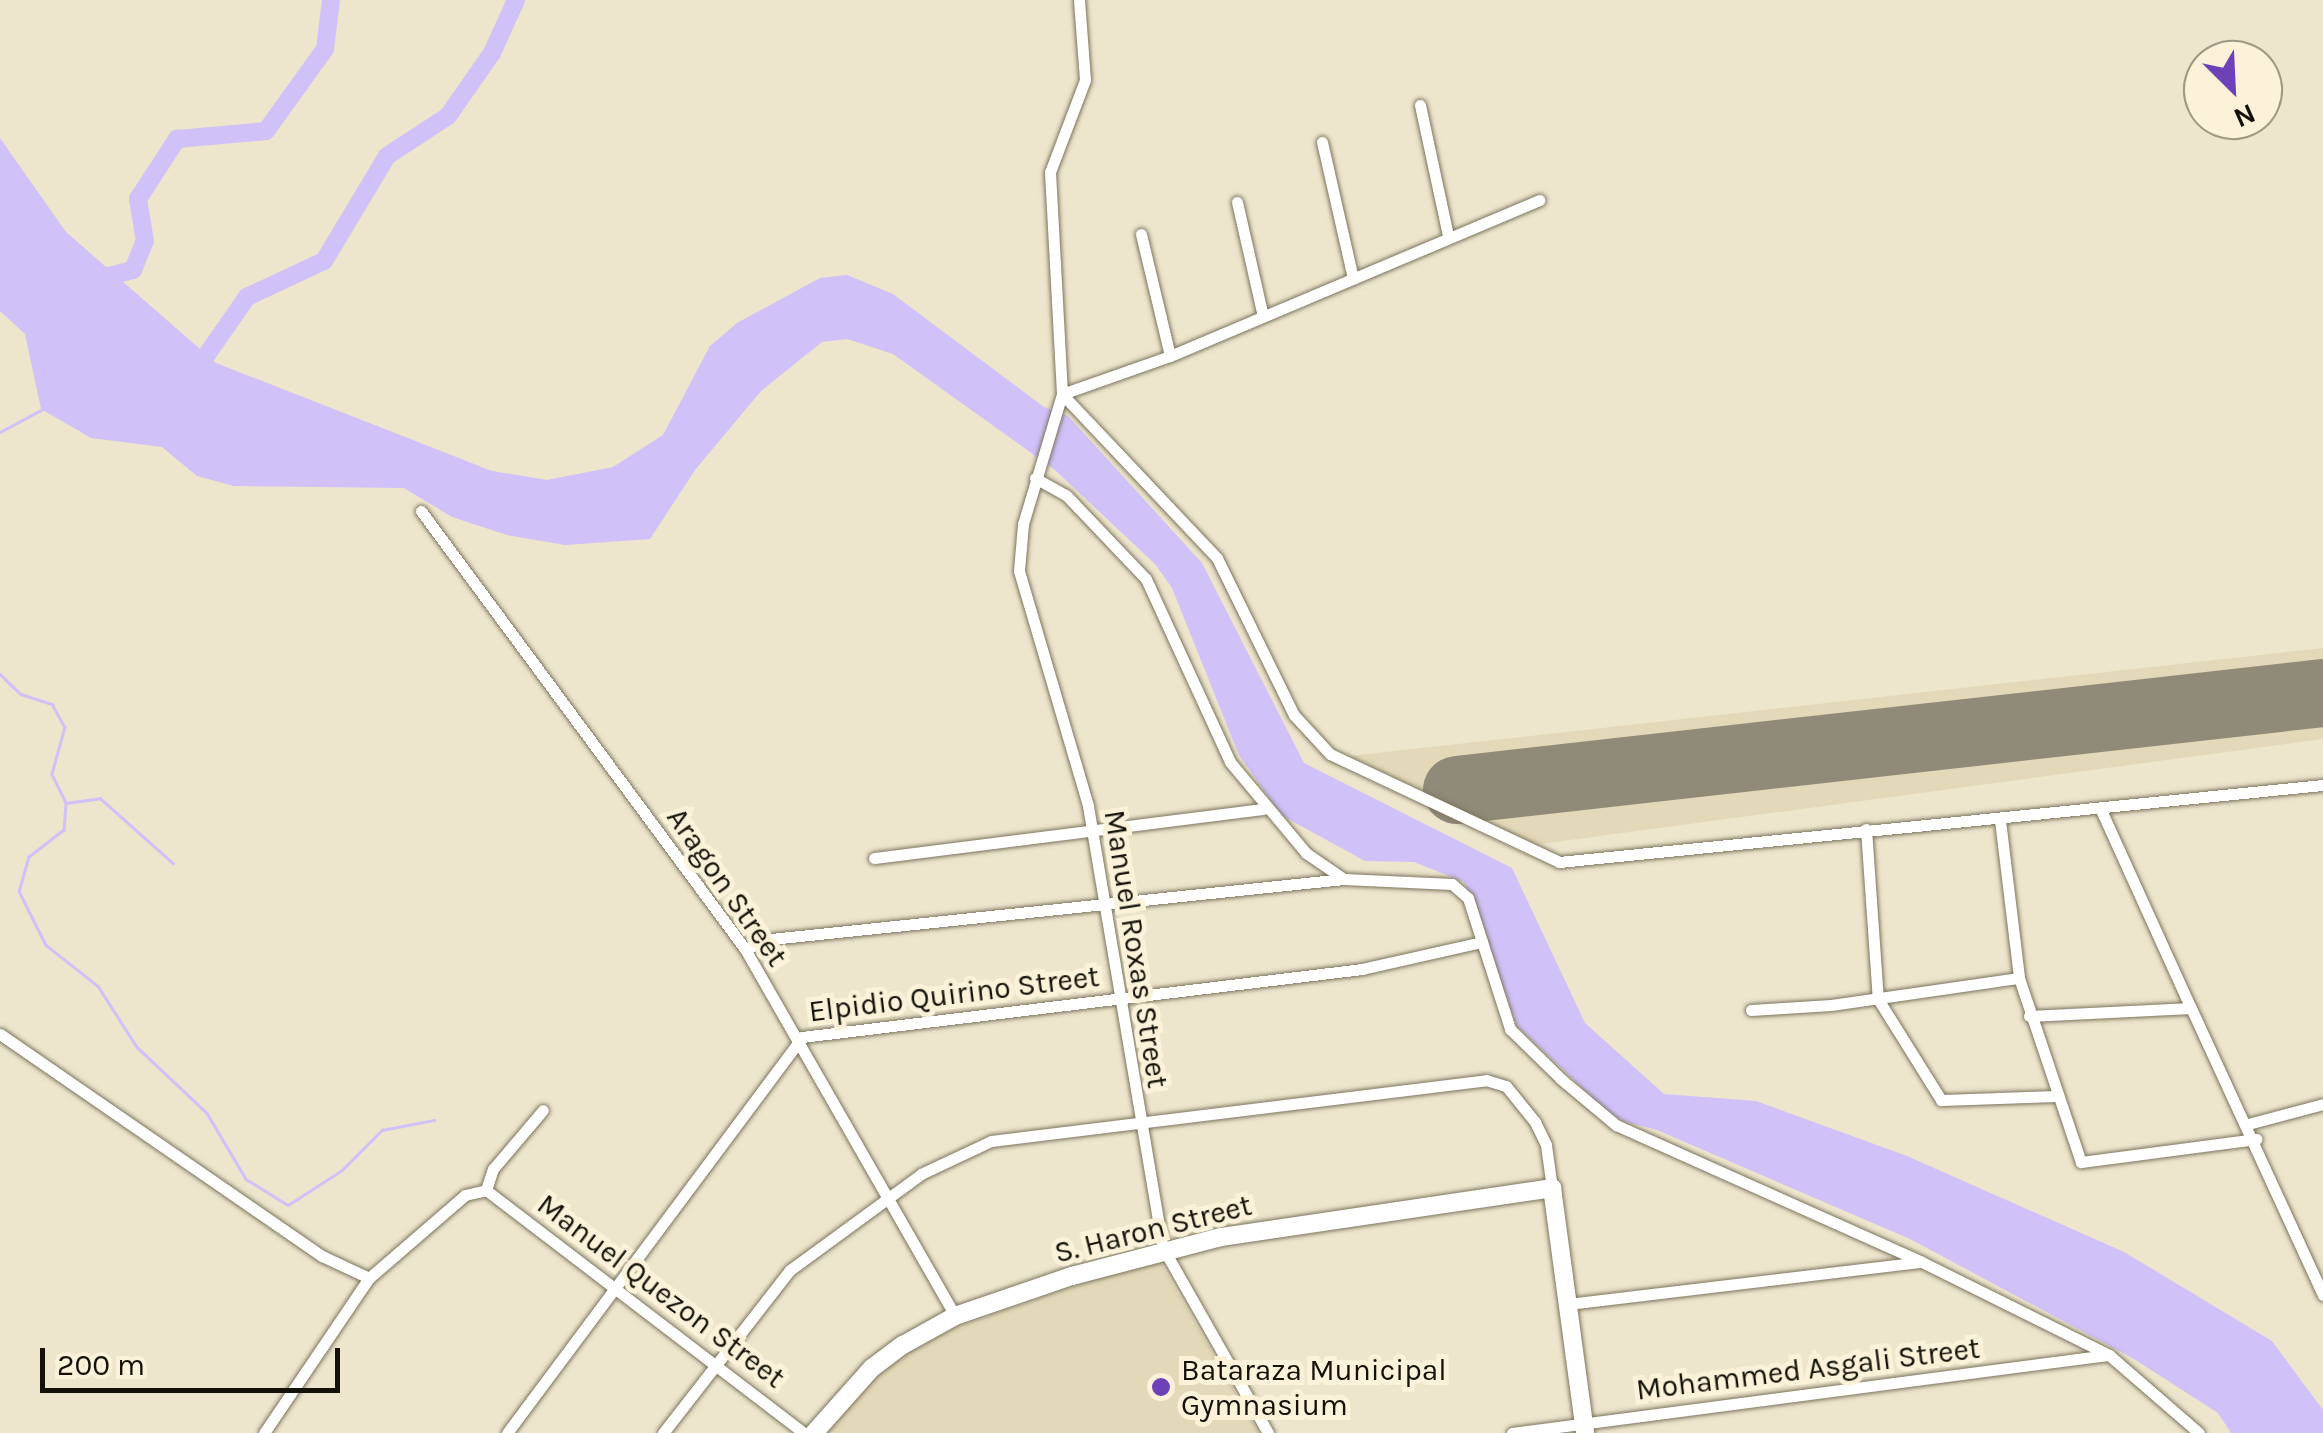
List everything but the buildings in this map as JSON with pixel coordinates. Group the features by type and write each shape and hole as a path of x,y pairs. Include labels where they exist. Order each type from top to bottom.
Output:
{"street":[{"path":"1079,0 1085,80 1050,172 1062,394 1216,558 1294,715 1330,754 1558,862 1702,853 1866,830 2000,820 2323,785"},
{"path":"1420,105 1448,236"},
{"path":"1322,142 1352,279"},
{"path":"1062,394 1170,356 1540,200"},
{"path":"1237,202 1264,316"},
{"path":"1140,234 1170,356"},
{"name":"Manuel Roxas Street","path":"1062,394 1040,456 1019,571 1093,833 1118,998 1164,1248 1268,1433"},
{"path":"1035,478 1066,495 1146,578 1212,730 1263,809 1306,853 1344,879"},
{"name":"Aragon Street","path":"420,511 744,949 956,1316"},
{"path":"874,858 1263,809"},
{"path":"2101,810 2256,1139 2323,1295"},
{"path":"2000,820 2019,978 2081,1162 2256,1139"},
{"path":"1866,830 1878,999 1941,1100 2058,1096"},
{"path":"744,949 771,939 1344,879 1452,884 1468,898 1510,1029 1616,1125 1922,1262 2109,1355 2200,1433"},
{"name":"Elpidio Quirino Street","path":"507,1433 617,1291 797,1040 826,1031 1362,969 1482,942"},
{"path":"1751,1010 1878,999 2019,978"},
{"path":"2029,1016 2191,1008"},
{"path":"0,1034 322,1256 369,1278"},
{"path":"664,1433 790,1270 948,1157 991,1141 1470,1080 1499,1084 1542,1134 1584,1427"},
{"path":"2248,1124 2323,1104"},
{"path":"264,1433 369,1278 465,1195 486,1190 492,1169 543,1110"},
{"name":"S. Haron Street","path":"814,1433 872,1368 956,1316 1164,1248 1552,1188"},
{"name":"Manuel Quezon Street","path":"486,1190 804,1433"},
{"path":"1568,1304 1922,1262"},
{"name":"Mohammed Asgali Street","path":"1512,1433 1584,1427 2109,1355"}],"shaded area":[{"path":"0,138 66,232 216,363 492,471 547,480 613,467 663,435 710,346 737,323 820,278 847,275 893,294 1044,407 1068,416 1202,563 1304,763 1512,868 1585,1023 1664,1094 1756,1101 1907,1156 2124,1252 2272,1341 2323,1410 2323,1433 2231,1433 2218,1413 2134,1359 1910,1239 1657,1130 1615,1119 1517,1026 1464,882 1414,862 1365,861 1281,815 1239,755 1172,588 1155,564 1055,470 893,354 847,339 822,342 761,391 695,470 650,539 565,545 507,535 452,517 404,488 234,486 197,476 162,447 91,438 41,409 25,334 0,311"},
{"path":"2323,648 2323,739 1533,845 1350,756"},
{"path":"1157,1257 1259,1433 821,1433 886,1364 943,1332"}],"waterway":[{"path":"88,267 105,277 133,270 145,241 138,199 177,139 266,131 325,49 331,0"},
{"path":"194,373 247,297 324,261 387,156 448,116 492,53 516,0"},
{"path":"0,432 43,409"},
{"path":"0,674 21,694 52,704 65,727 52,774 66,803 64,830 29,857 19,891 46,945 98,986 137,1047 207,1113 246,1179 288,1205 342,1170 382,1130 434,1120"},
{"path":"66,803 100,798 173,863"}],"runway":[{"path":"1457,790 2323,693"}],"place":[{"name":"Bataraza Municipal Gymnasium","path":"1161,1387"}]}
